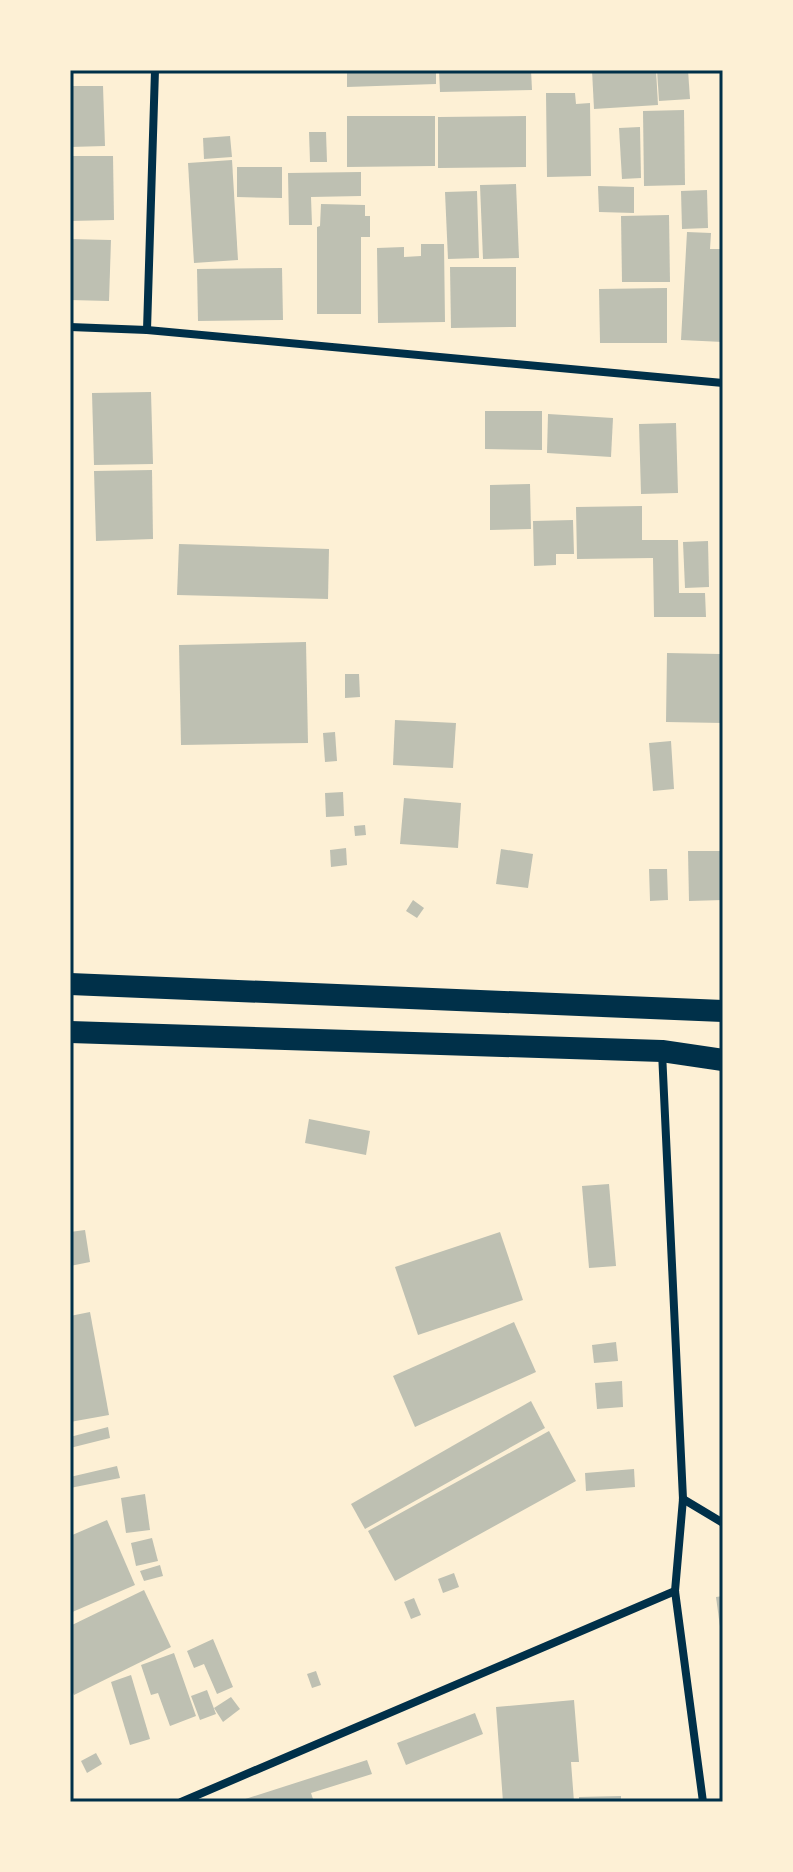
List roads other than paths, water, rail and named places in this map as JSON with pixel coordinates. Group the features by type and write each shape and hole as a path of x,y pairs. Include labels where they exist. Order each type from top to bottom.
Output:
{"highway":[{"path":"70,984 723,1011"},
{"path":"70,1032 662,1051 723,1060"}],"street":[{"path":"147,330 155,70"},
{"path":"70,327 147,330 723,383"},
{"path":"662,1051 683,1499 675,1591 703,1802"},
{"path":"683,1499 723,1523"},
{"path":"181,1802 196,1799 675,1591"}]}
